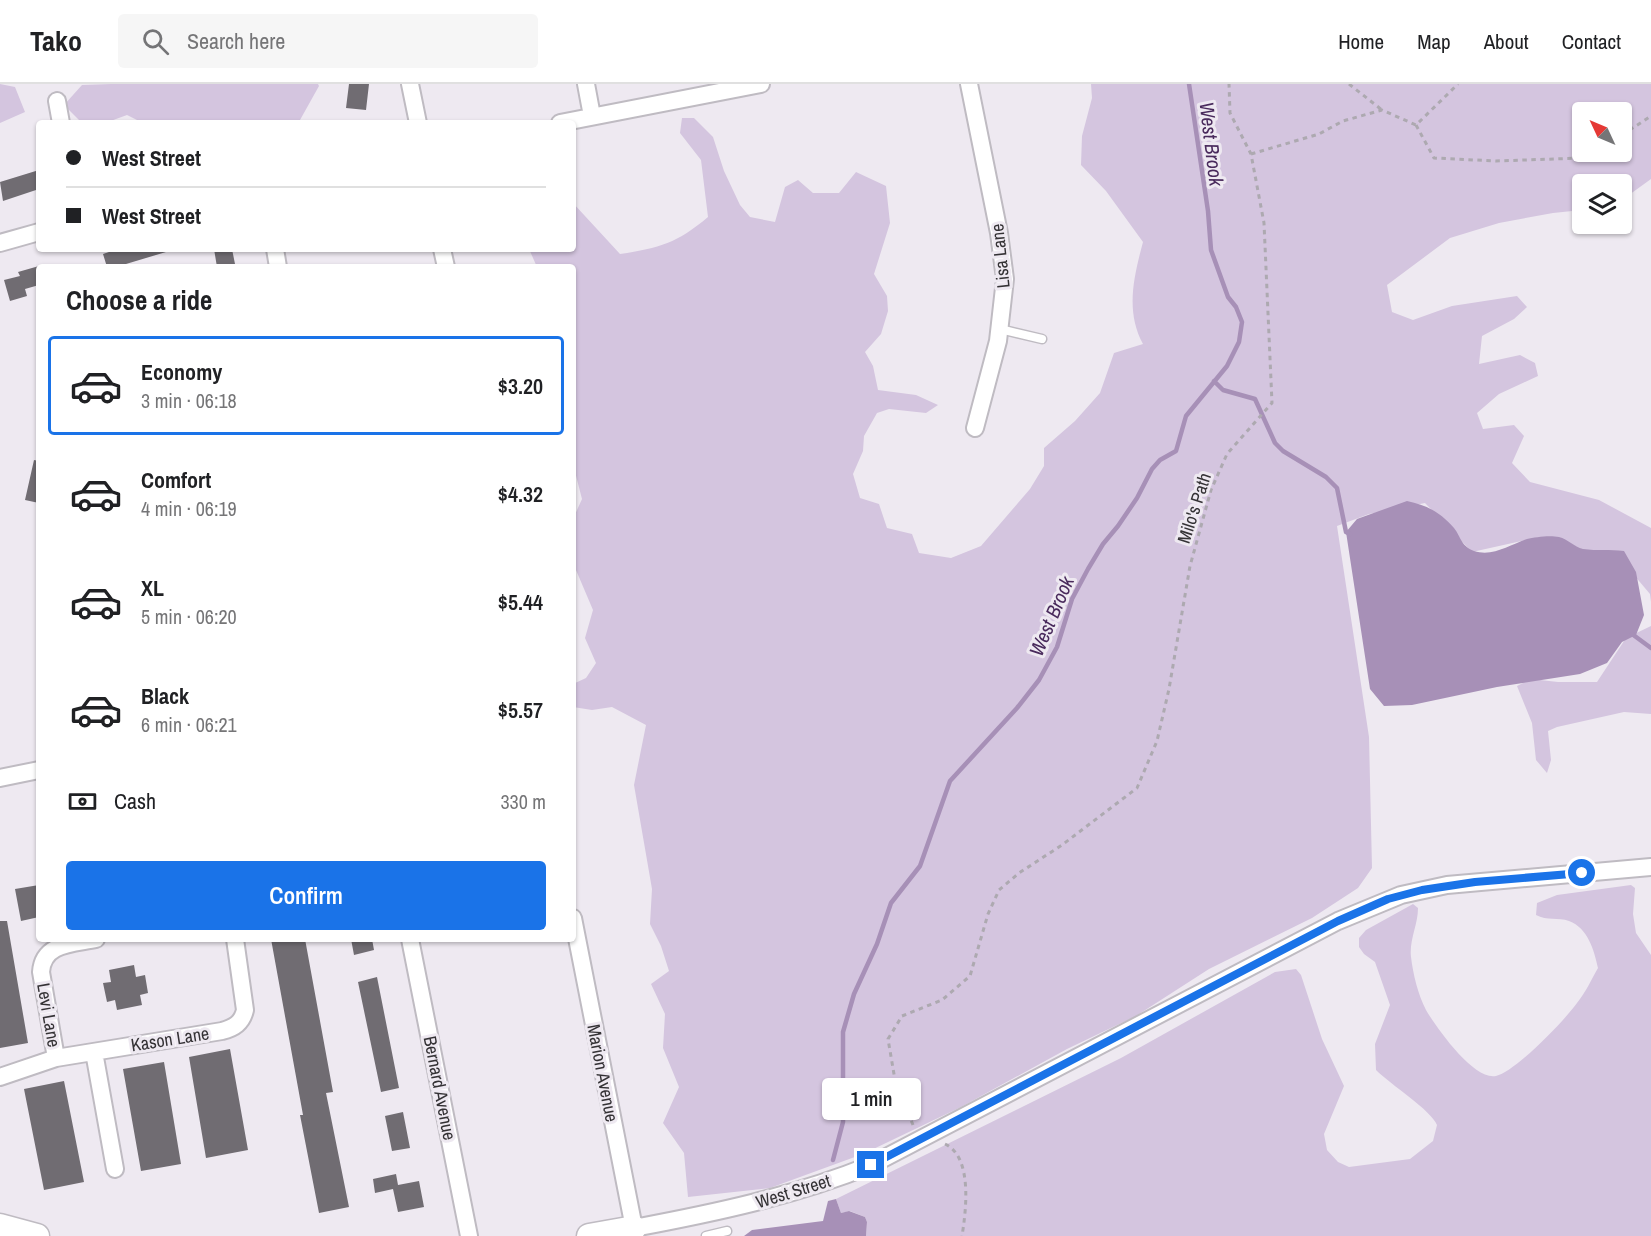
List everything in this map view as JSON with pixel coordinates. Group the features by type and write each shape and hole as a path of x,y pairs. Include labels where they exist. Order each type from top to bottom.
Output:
{"street":[{"path":"410,84 417,120"},
{"path":"586,84 592,116"},
{"path":"574,120 761,84"},
{"name":"Lisa Lane","path":"969,84 1003,259 1004,302 1000,329 975,428"},
{"path":"57,101 60,120"},
{"path":"0,243 36,233"},
{"path":"0,778 36,771"},
{"name":"West Street","path":"589,1236 634,1232 718,1212 792,1193 871,1165 1338,921 1388,899 1422,890 1466,883 1651,867"},
{"name":"Marion Avenue","path":"576,933 634,1232"},
{"name":"Levi Lane","path":"56,1058 41,972 43,960 49,951 59,946 80,942"},
{"name":"Kason Lane","path":"0,1077 56,1058 222,1031 234,1027 242,1019 245,1004 235,942"},
{"name":"Bernard Avenue","path":"411,942 469,1236"},
{"path":"94,1052 115,1169"},
{"path":"0,1226 37,1236"}],"lane":[{"path":"1000,329 1042,339"},
{"path":"706,1236 727,1231"}],"path":[{"name":"Milo's Path","path":"962,1236 967,1202 964,1171 951,1147 929,1136 911,1123 895,1080 888,1039 902,1016 942,1000 970,976 980,949 988,914 999,890 1137,788 1157,741 1169,689 1190,566 1211,490 1227,454 1272,403 1264,223 1251,154 1230,113 1229,84"},
{"path":"1349,84 1382,110 1416,125 1434,158 1496,160 1572,158"},
{"path":"1416,125 1458,84"},
{"path":"1251,154 1319,134 1342,121 1382,110"},
{"path":"1632,128 1651,116"}],"shaded area":[{"path":"0,84 15,87 25,112 0,123"},
{"path":"318,84 319,86 300,120 137,120 127,115 113,120 79,120 64,105 82,85"},
{"path":"1091,84 1651,84 1651,179 1632,193 1632,174 1572,174 1572,211 1499,223 1450,238 1387,285 1392,312 1413,320 1452,306 1517,296 1527,307 1514,319 1482,336 1479,364 1520,355 1535,363 1538,376 1499,394 1477,413 1483,429 1514,425 1524,436 1512,463 1530,482 1599,500 1651,528 1651,602 1650,594 1623,562 1594,557 1568,542 1531,539 1472,552 1425,503 1369,514 1337,526 1369,737 1372,868 1358,888 1312,918 1209,969 1136,1016 1067,1049 961,1107 863,1154 770,1188 688,1197 684,1153 663,1123 679,1087 663,1048 665,1014 651,984 669,971 661,946 650,924 652,889 634,785 646,725 612,707 592,710 576,707 576,683 586,678 596,663 585,638 593,610 576,570 576,512 582,499 576,476 576,264 536,264 530,252 576,252 576,206 620,254 677,239 708,217 701,160 680,133 682,118 694,118 713,137 724,171 740,205 750,217 775,222 785,187 798,180 813,193 839,193 856,172 886,186 890,223 874,274 887,296 888,311 881,334 865,352 873,366 878,390 916,395 938,405 926,413 889,409 877,413 864,436 863,451 853,474 860,498 879,504 887,528 912,534 919,553 951,558 981,546 1030,489 1044,466 1044,448 1075,421 1100,393 1114,353 1143,344 1134,319 1133,293 1143,242 1106,191 1081,165 1082,136 1092,98"},
{"path":"1407,501 1427,507 1439,514 1454,528 1464,544 1474,551 1495,551 1527,539 1551,536 1562,538 1583,549 1624,551 1636,572 1644,615 1636,635 1622,642 1607,663 1580,674 1497,687 1412,705 1384,706 1370,689 1346,532 1357,519"},
{"path":"1651,626 1651,714 1624,712 1548,731 1551,760 1547,773 1536,760 1532,723 1517,686 1531,679 1597,682 1626,638"},
{"path":"1631,885 1635,888 1633,914 1636,933 1651,955 1651,1236 866,1236 865,1217 850,1211 841,1213 836,1199 1121,1058 1275,972 1296,969 1301,975 1322,1039 1344,1086 1324,1134 1327,1150 1338,1162 1349,1167 1410,1159 1433,1141 1437,1125 1427,1112 1376,1070 1375,1044 1390,1005 1375,962 1359,947 1359,938 1366,930 1413,904 1418,908 1411,957 1416,984 1423,1004 1447,1040 1467,1062 1487,1075 1496,1076 1527,1056 1551,1033 1580,999 1598,968 1592,947 1581,929 1569,921 1536,915 1537,903 1557,895"},
{"path":"836,1199 841,1213 849,1211 865,1217 866,1236 744,1236 752,1230 823,1221 828,1201"}],"building":[{"path":"349,84 369,84 366,110 346,108"},
{"path":"36,171 36,190 3,201 0,182"},
{"path":"109,252 166,252 126,264 106,264 103,254"},
{"path":"214,252 233,252 235,264 216,264"},
{"path":"36,267 36,286 25,289 27,296 10,301 4,280 20,276 18,272"},
{"path":"34,460 36,460 36,502 25,500"},
{"path":"36,886 36,918 21,921 15,889"},
{"path":"0,921 7,921 28,1043 0,1048"},
{"path":"272,942 306,942 333,1092 326,1093 349,1207 319,1213 300,1115 303,1115"},
{"path":"352,942 373,942 374,950 354,955"},
{"path":"134,965 136,977 145,975 148,993 140,995 142,1005 117,1010 115,1000 107,1002 103,983 111,982 109,970"},
{"path":"377,977 399,1088 381,1092 358,982"},
{"path":"230,1049 248,1150 206,1158 189,1057"},
{"path":"164,1062 181,1164 141,1171 123,1069"},
{"path":"64,1081 84,1182 44,1190 24,1089"},
{"path":"403,1112 410,1148 392,1151 385,1116"},
{"path":"396,1174 398,1185 419,1181 424,1207 398,1212 393,1189 375,1193 373,1179"}],"waterway":[{"name":"West Brook","path":"833,1160 843,1122 843,1032 854,994 877,944 891,903 920,866 950,781 1017,708 1039,680 1057,647 1072,599 1088,569 1103,544 1137,498 1152,469 1160,460 1176,451 1186,416 1227,366 1239,342 1242,322 1236,307 1228,297 1211,250 1208,211 1189,84"},
{"path":"1214,381 1223,390 1255,399 1275,443 1283,451 1326,477 1337,488 1346,532 1350,534"},
{"path":"1632,634 1651,648"}],"route":[{"path":"871,1165 1338,921 1388,899 1447,885 1582,873"}]}
